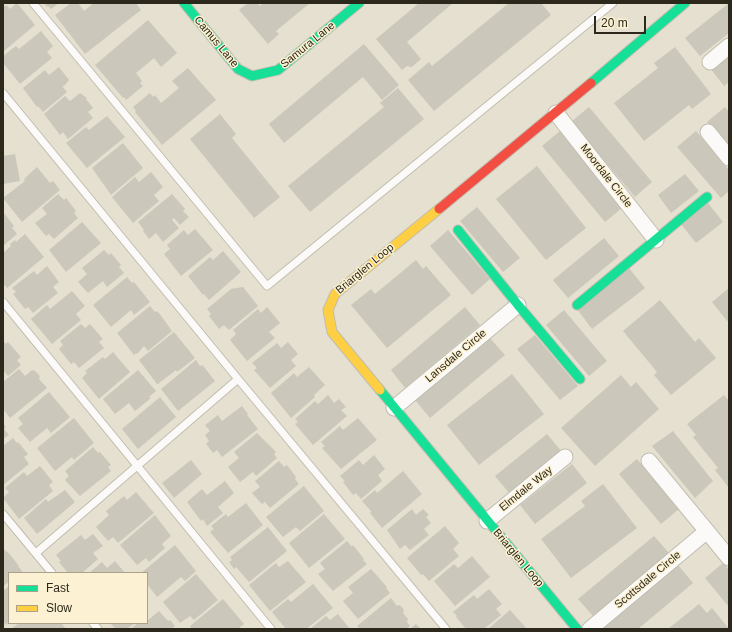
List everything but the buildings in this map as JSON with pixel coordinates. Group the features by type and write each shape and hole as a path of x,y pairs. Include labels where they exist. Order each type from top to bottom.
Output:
{"street":[{"name":"Camus Lane","path":"184,3 238,69 252,76"},
{"name":"Samura Lane","path":"252,76 278,70 347,10 359,3"},
{"name":"Briarglen Loop","path":"576,629 332,332 328,310 335,294 556,113 685,3"},
{"path":"710,62 729,46"},
{"name":"Moordale Circle","path":"556,113 656,240"},
{"path":"708,132 729,158"},
{"path":"578,305 707,197"},
{"path":"458,230 580,379"},
{"name":"Lansdale Circle","path":"394,408 518,305"},
{"name":"Elmdale Way","path":"487,521 565,457"},
{"path":"649,461 729,558"},
{"name":"Scottsdale Circle","path":"590,629 707,531"}],"lane":[{"path":"33,3 267,286 613,3"},
{"path":"3,93 446,629"},
{"path":"3,302 271,629"},
{"path":"36,553 238,379"},
{"path":"3,514 51,572"}],"traffic: fast":[{"path":"184,3 238,69 252,76 278,70 359,3"},
{"path":"591,83 685,3"},
{"path":"577,305 707,197"},
{"path":"458,230 580,379"},
{"path":"380,390 577,629"}],"traffic: slow":[{"path":"380,390 332,332 328,310 335,294 439,209"}],"traffic: jam":[{"path":"439,209 591,83"}]}
